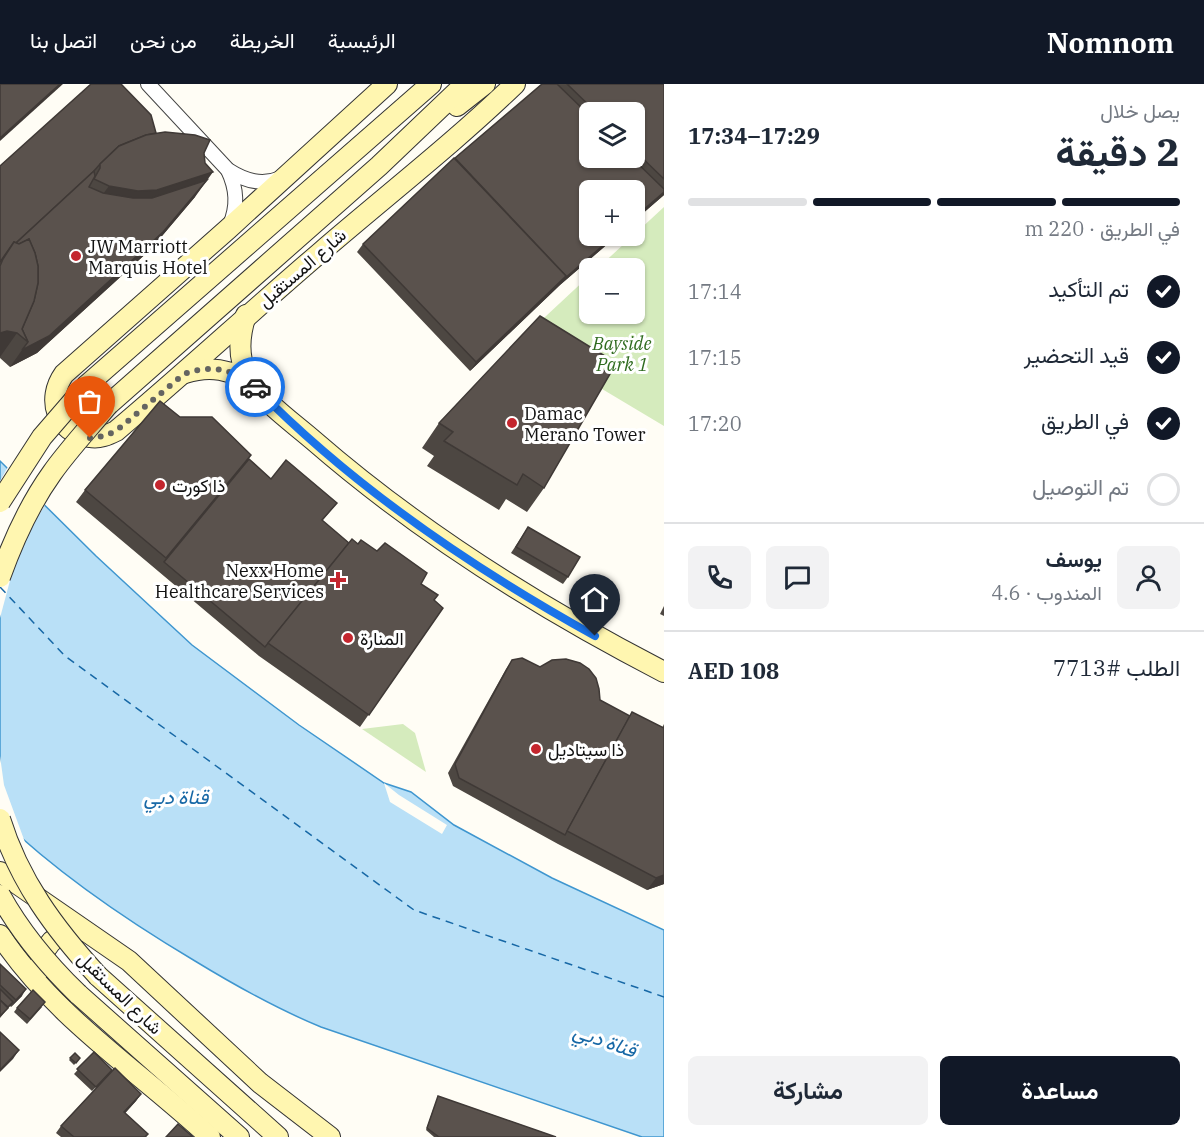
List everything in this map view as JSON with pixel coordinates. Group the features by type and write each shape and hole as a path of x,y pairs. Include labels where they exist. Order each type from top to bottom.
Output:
{"street":[{"path":"148,84 228,170 233,181 236,200 233,218 228,229"},
{"path":"157,84 177,113"},
{"name":"شارع المستقبل","path":"387,84 64,374 57,383 55,394 56,411 66,426 77,434 90,438 116,431 184,374 246,315 477,120 515,84"},
{"path":"362,144 385,114 414,84"},
{"path":"0,502 42,437 87,386 431,84"},
{"name":"شارع المستقبل","path":"0,577 14,540 36,499 69,451 108,405 379,166 465,84"},
{"path":"379,166 485,84"},
{"path":"513,106 521,84"},
{"path":"228,170 246,180 256,182 267,182 286,176"},
{"path":"246,315 241,333 240,352 248,376 276,408 333,457 436,537 546,608 664,672"},
{"path":"184,374 205,368 227,370 255,386"},
{"name":"شارع المستقبل","path":"0,819 12,852 38,903 57,929 98,976 278,1137"},
{"path":"0,872 142,972 260,1083 313,1137"},
{"name":"شارع المستقبل","path":"0,896 15,921 44,960 78,994 239,1137"},
{"path":"44,989 38,972 41,955 52,940 68,932 86,932"},
{"path":"0,935 28,973 105,1048 210,1137"},
{"path":"260,1083 330,1137"}],"green space":[{"name":"Bayside Park 1","path":"664,207 664,426 587,380 531,330 579,285 579,324 645,324 645,258 609,258 622,246 645,246 645,225"},
{"path":"403,724 415,733 426,772 362,729"}],"water":[{"name":"قناة دبي","path":"0,461 96,556 192,645 299,725 384,783 411,792 454,825 552,878 664,930 664,1137 642,1137 321,1027 289,1013 210,970 118,913 45,858 0,818"}],"pier":[{"path":"9,465 46,503 30,530 12,573 0,618 0,481"},
{"path":"0,756 4,785 26,845 0,822"},
{"path":"384,783 447,825 442,834 390,802"}],"building":[{"path":"0,84 60,84 0,138"},
{"path":"91,84 121,84 151,115 156,133 119,146 16,243 14,242 0,262 0,166"},
{"path":"542,84 557,84 579,105 579,168 642,168 664,189 664,192 645,208 645,180 579,180 579,246 602,246 588,258 579,258 579,266 564,279 566,276 455,158"},
{"path":"567,84 664,84 664,179 645,161 645,102 586,102"},
{"path":"165,132 195,135 210,140 204,153 205,163 213,172 157,190 138,191 109,186 94,179 100,164 119,146 146,135"},
{"path":"454,158 566,276 476,362 363,244"},
{"name":"JW Marriott Marquis Hotel","path":"94,171 95,176 89,187 103,193 133,198 152,198 207,180 163,232 49,336 22,350 28,342 22,329 34,301 38,283 38,266 29,239 19,244 16,243"},
{"path":"29,239 38,266 38,283 34,301 22,329 28,342 17,333 7,331 0,333 0,266 14,242 19,244"},
{"name":"Damac Merano Tower","path":"540,316 605,356 598,367 610,374 544,488 523,474 517,485 444,441 453,432 439,423"},
{"name":"ذا كورت","path":"160,401 180,417 212,417 251,455 166,558 85,490"},
{"path":"249,459 271,479 286,460 337,503 322,520 349,543 265,647 164,562"},
{"path":"528,527 580,557 568,577 516,547"},
{"name":"المنارة","path":"352,539 358,544 361,540 377,551 385,543 427,573 421,584 438,595 434,600 443,608 369,715 268,643"},
{"name":"ذا سيتاديل","path":"522,658 540,667 552,660 566,659 580,663 596,678 600,700 630,716 565,835 459,778 455,764 512,660"},
{"path":"632,712 664,728 664,875 656,878 567,831"},
{"path":"0,964 26,989 16,1000 0,985"},
{"path":"0,989 13,1002 8,1007 0,1000"},
{"path":"33,990 45,1002 30,1019 17,1008"},
{"path":"0,1000 8,1008 0,1016"},
{"path":"0,1032 19,1050 0,1070"},
{"path":"94,1052 112,1070 96,1087 77,1069"},
{"path":"75,1053 80,1058 76,1063 70,1058"},
{"path":"115,1068 141,1094 124,1112 148,1134 145,1137 74,1137 61,1126"},
{"path":"438,1096 556,1137 439,1137 427,1128"},
{"path":"178,1124 193,1137 166,1137"}],"ferry route":[{"path":"0,587 65,656 414,910 664,997"}],"way so far":[{"path":"90,438 116,431 184,374 195,370 205,368 227,370 255,387"}],"place":[{"name":"JW Marriott Marquis Hotel","path":"76,256"},
{"name":"Damac Merano Tower","path":"512,423"},
{"name":"ذا كورت","path":"160,485"},
{"name":"Nexx Home Healthcare Services","path":"338,580"},
{"name":"المنارة","path":"348,638"},
{"name":"ذا سيتاديل","path":"536,749"}],"route":[{"path":"255,387 324,450 436,537 513,588 595,636"}]}
